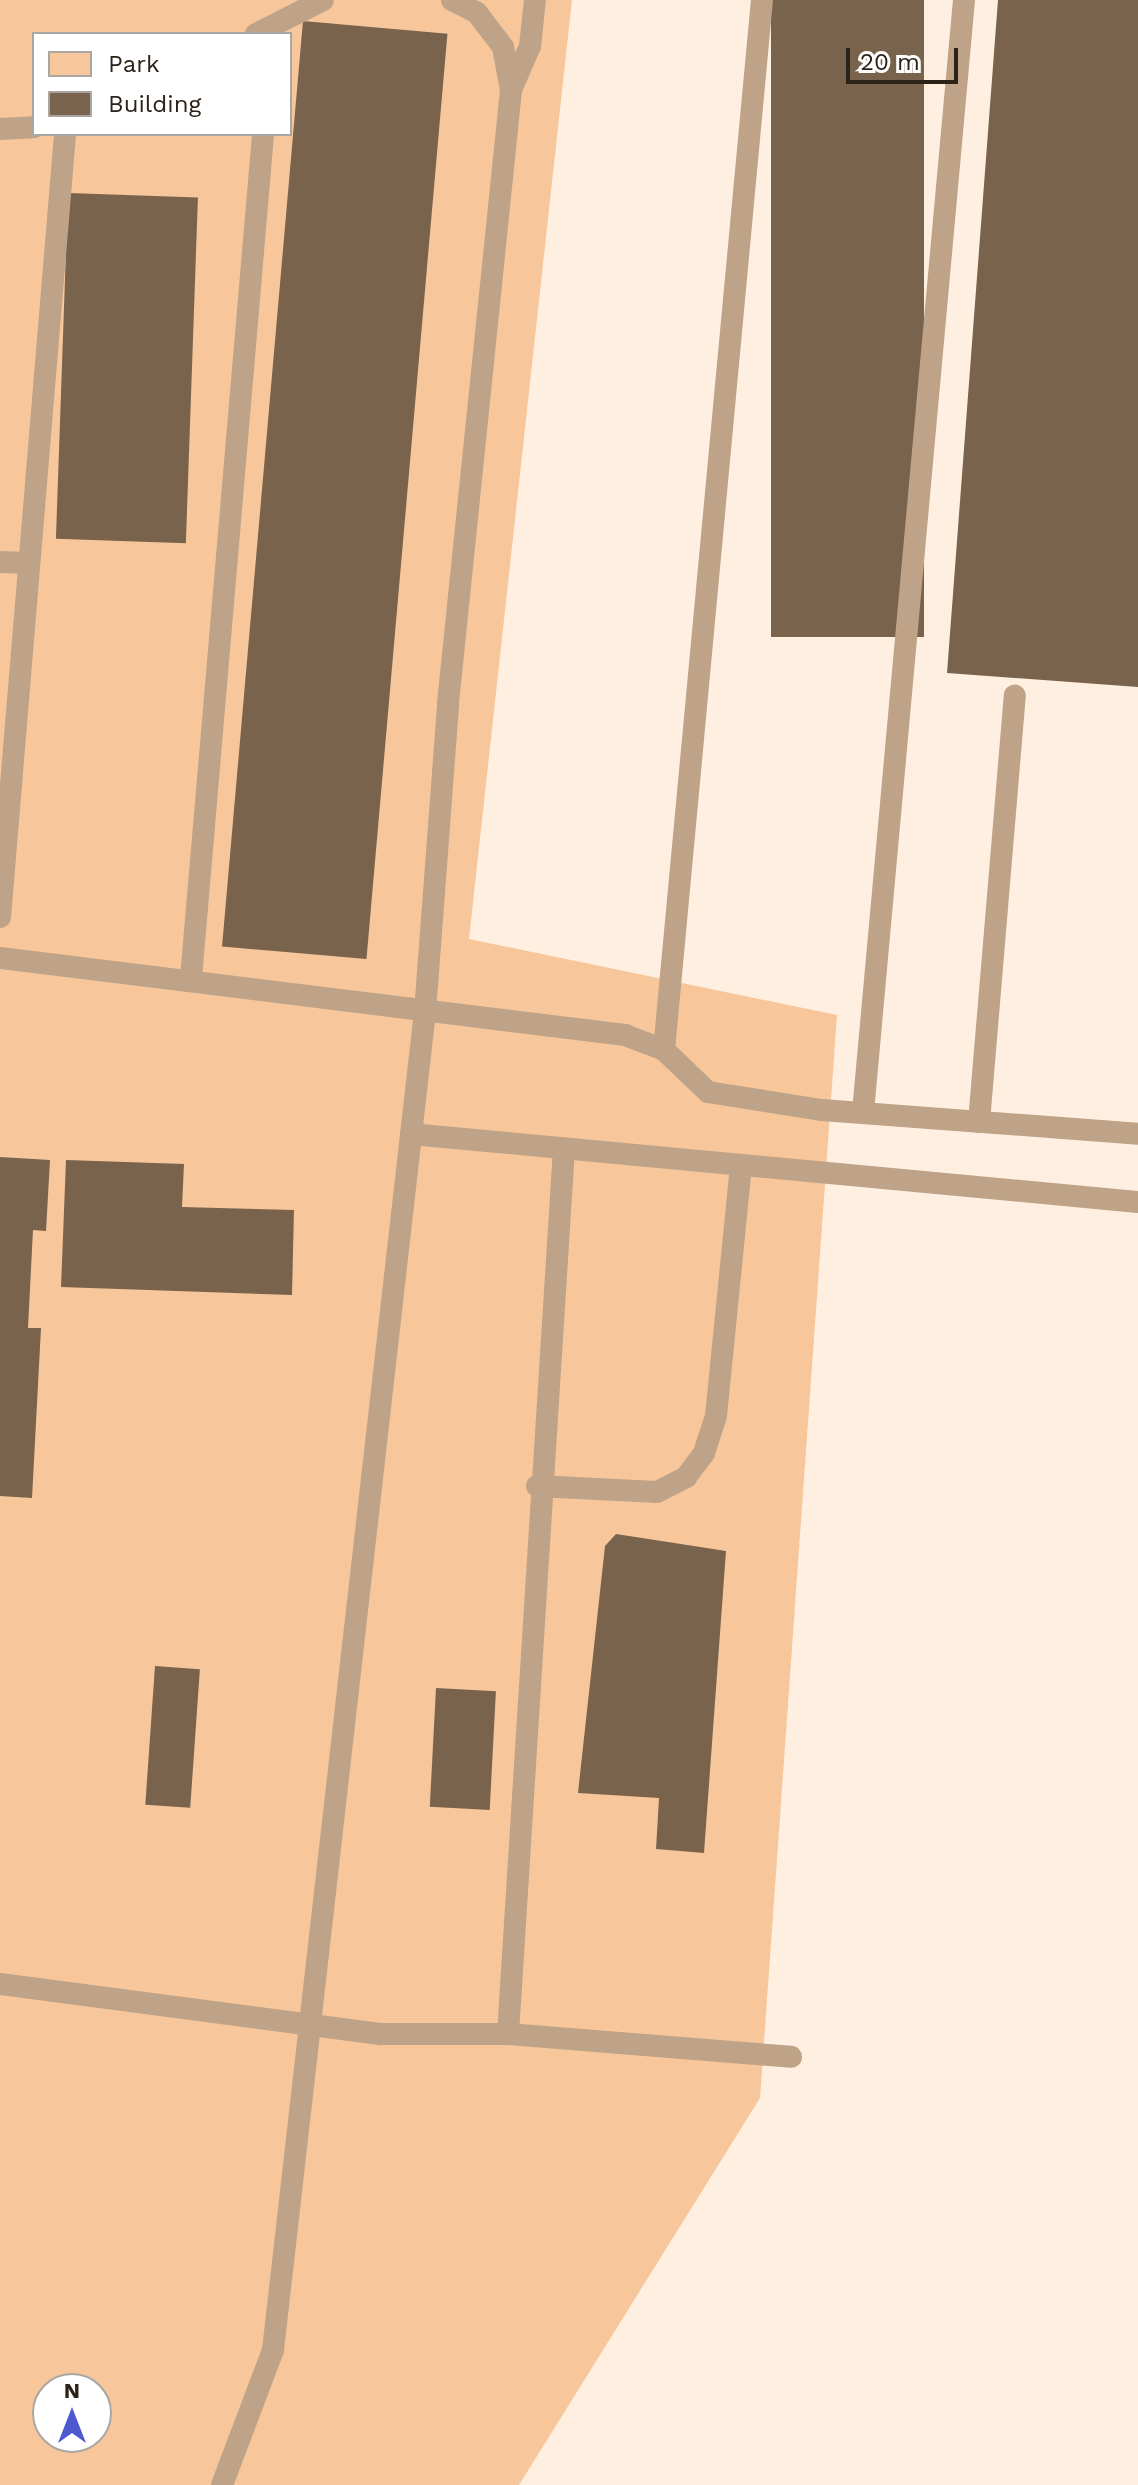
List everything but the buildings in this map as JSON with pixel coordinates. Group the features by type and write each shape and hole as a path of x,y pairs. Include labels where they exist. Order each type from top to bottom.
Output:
{"lane":[{"path":"266,31 323,0"},
{"path":"222,2485 273,2350 425,1012 448,703 511,90 503,47 477,13 452,0"},
{"path":"511,90 530,46 535,0"},
{"path":"664,1050 762,0"},
{"path":"863,1112 964,0"},
{"path":"0,129 32,127"},
{"path":"0,917 65,136"},
{"path":"191,978 263,136"},
{"path":"0,562 28,563"},
{"path":"979,1122 1015,696"},
{"path":"0,958 191,978 425,1012 601,1030 664,1050 708,1092 863,1112 1138,1134"},
{"path":"411,1134 1138,1202"},
{"path":"508,2034 537,1486 564,1150"},
{"path":"537,1486 657,1492 686,1477 704,1453 716,1416 741,1167"},
{"path":"0,1984 382,2034 508,2034 791,2057"}],"green space":[{"path":"0,0 572,0 469,939 837,1015 760,2098 519,2485 0,2485"}]}
